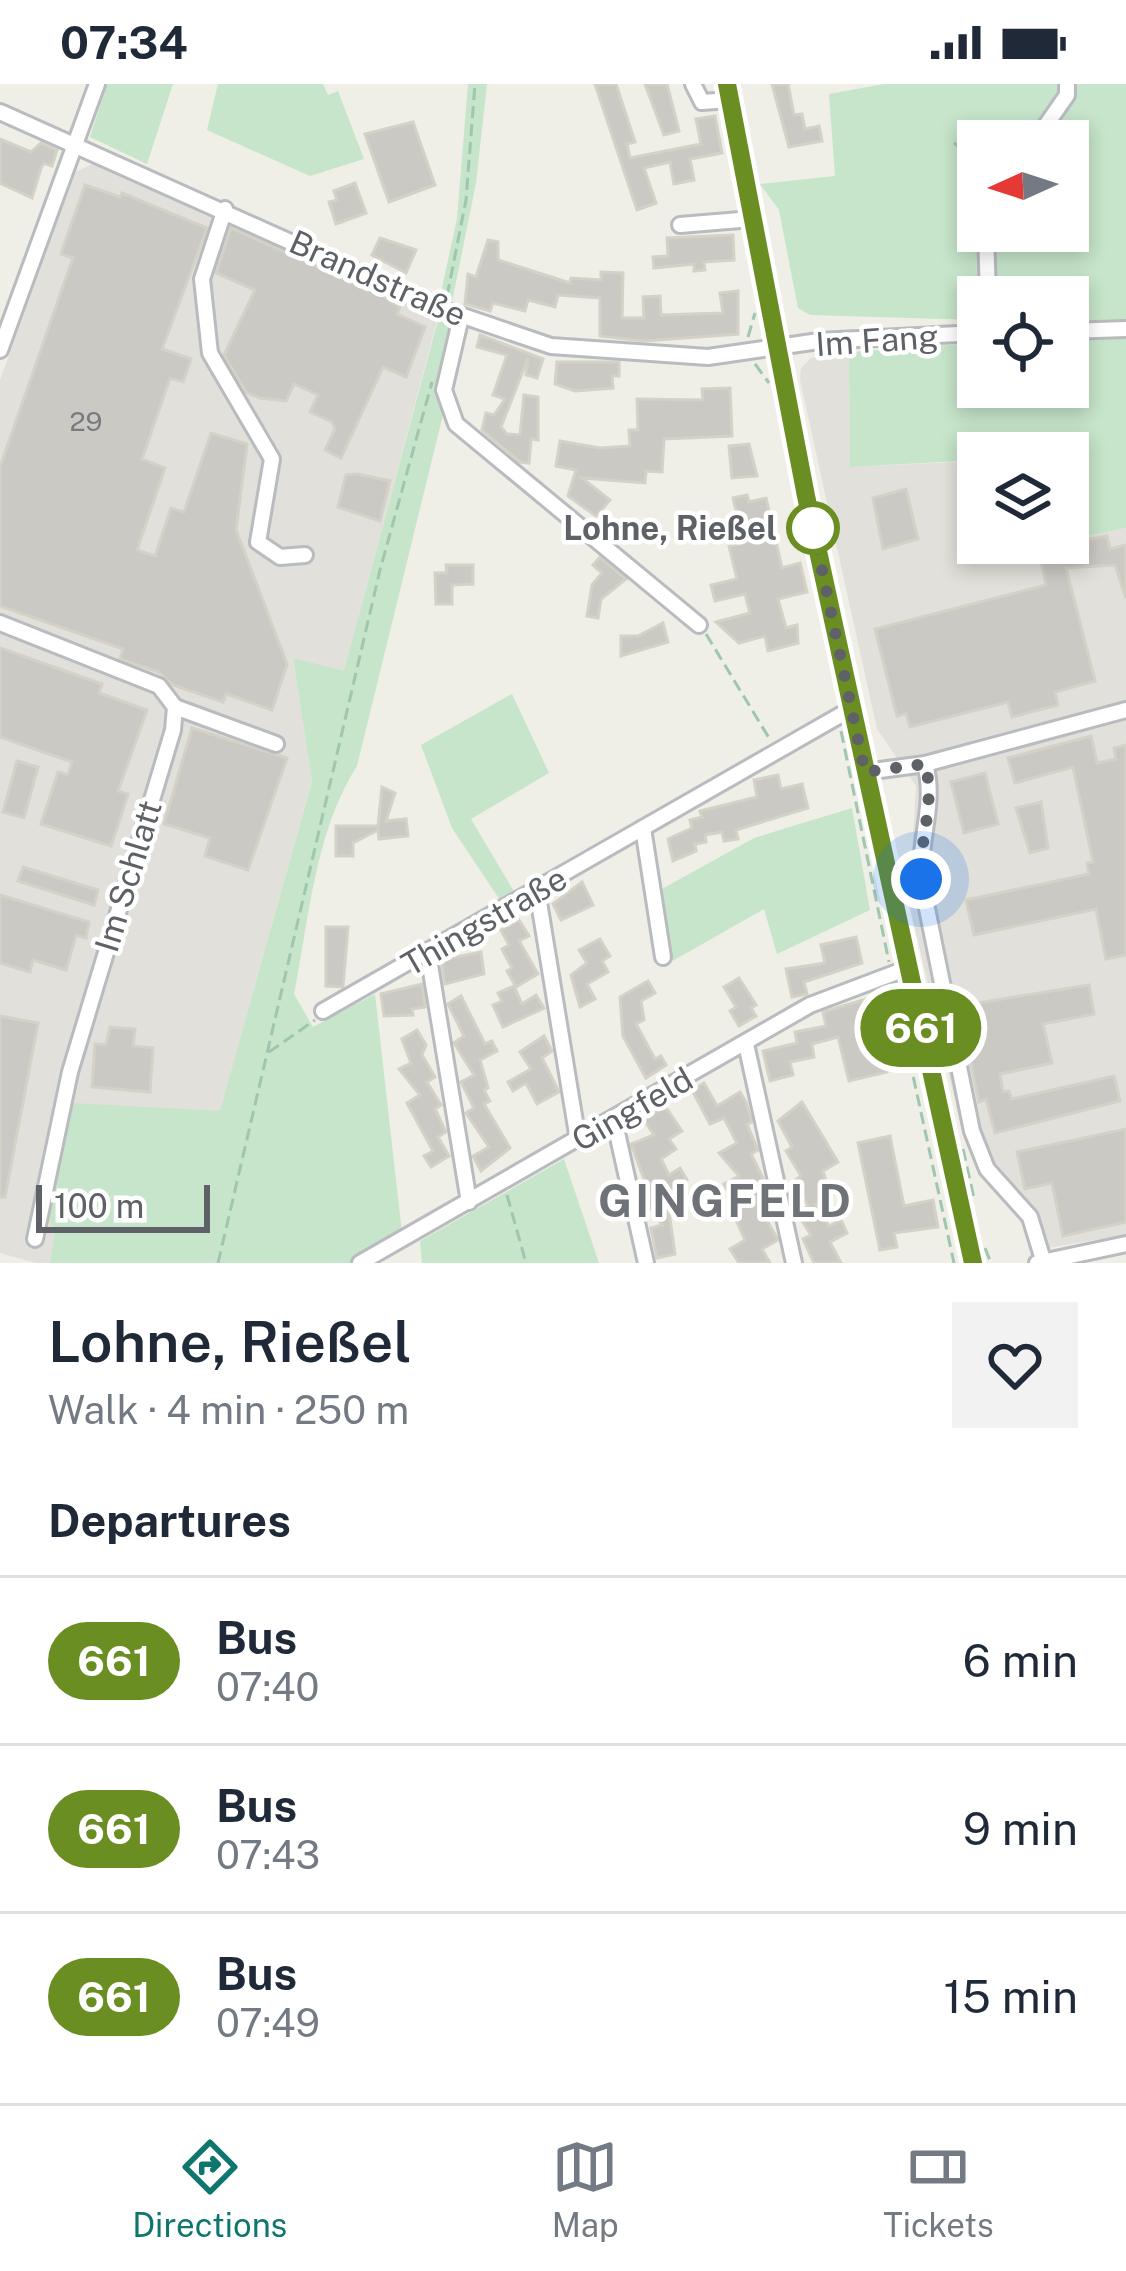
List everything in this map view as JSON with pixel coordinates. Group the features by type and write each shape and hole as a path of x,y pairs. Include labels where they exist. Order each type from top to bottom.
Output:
{"main road":[{"path":"728,92 851,709 973,1263"}],"street":[{"path":"0,350 97,84"},
{"path":"693,84 702,102 728,92"},
{"path":"1050,120 1067,95 1067,84"},
{"name":"Brandstraße","path":"0,112 454,314 575,350 708,357 776,350"},
{"path":"225,209 202,279 210,353 272,459 258,542 280,557 304,555"},
{"path":"680,225 752,219"},
{"path":"454,314 444,390 457,424 699,625"},
{"path":"1089,331 1126,329"},
{"name":"Im Fang","path":"776,350 819,341 957,334"},
{"path":"0,623 159,686 175,707 276,744"},
{"name":"Im Schlatt","path":"35,1239 70,1072 173,730 175,707"},
{"name":"Thingstraße","path":"323,1011 851,709"},
{"path":"865,772 925,764 1126,710"},
{"path":"925,764 931,803 920,852 921,879 972,1130 986,1169 1030,1217 1042,1263 1126,1244"},
{"path":"643,828 663,957"},
{"path":"537,890 578,1140"},
{"path":"428,953 469,1202"},
{"name":"Gingfeld","path":"360,1263 827,997 908,968"},
{"path":"746,1044 794,1263"},
{"path":"614,1119 646,1263"}],"path":[{"path":"454,314 475,84"},
{"path":"218,1263 380,570 437,368"},
{"path":"699,625 776,750"},
{"path":"268,1053 310,1027 323,1011"},
{"path":"503,1182 526,1263"}],"shaded area":[{"path":"93,164 438,317 344,672 293,659 312,780 220,1112 55,1230 50,1263 36,1263 0,1253 0,380 75,172"},
{"path":"849,352 850,467 957,462 957,564 1089,564 1089,536 1126,528 1126,1235 1029,1251 1025,1224 991,1189 963,1135 909,903 916,786 877,729 800,380 801,368 811,358"}],"green space":[{"path":"107,84 173,84 147,164 90,137"},
{"path":"218,84 323,84 328,95 338,91 364,159 310,176 207,130"},
{"path":"468,84 487,84 476,183 452,302 440,297 457,219"},
{"path":"884,84 1126,84 1126,322 1089,324 1089,276 957,276 957,319 810,315 798,308 779,210 760,184 835,176 829,94"},
{"path":"438,320 464,329 357,766 323,847 294,994 313,1027 375,994 402,1233 352,1263 50,1263 55,1230 48,1218 71,1103 220,1111 312,781 293,658 344,671"},
{"path":"1126,334 1126,528 1089,536 1089,432 957,432 957,461 850,467 849,352 957,344 957,408 1089,408 1089,337"},
{"path":"512,694 549,773 471,819 516,895 502,903 452,828 421,745"},
{"path":"852,808 870,910 777,954 764,909 669,963 660,890 754,838"},
{"path":"564,1159 599,1263 422,1263 420,1241"}],"building":[{"path":"595,84 616,84 635,142 627,144 630,158 701,144 696,119 715,116 722,153 690,159 694,180 674,184 670,162 644,168 656,203 637,210"},
{"path":"645,84 667,84 679,131 664,135"},
{"path":"772,84 788,84 794,115 802,114 805,129 819,126 822,141 789,147"},
{"path":"413,122 435,185 389,202 365,134"},
{"path":"0,139 31,152 41,143 57,150 52,166 44,163 41,168 32,198 0,183"},
{"path":"355,183 366,213 336,224 329,202 337,200 334,191"},
{"path":"85,185 120,197 122,193 207,228 162,349 191,359 183,382 170,378 142,459 165,468 137,550 155,556 171,508 184,512 211,433 247,444 236,530 287,664 272,710 226,694 223,702 173,685 159,672 120,659 123,649 0,606 0,467 73,258 61,254"},
{"path":"231,228 383,296 400,307 397,314 425,327 406,377 383,367 341,458 325,450 335,429 332,422 310,412 318,395 294,384 286,401 260,398 246,392 224,355 255,290 216,273"},
{"path":"733,235 734,260 704,262 705,270 694,271 694,264 654,268 653,257 668,256 667,238"},
{"path":"380,238 416,250 406,273 372,255"},
{"path":"488,240 498,242 498,260 570,283 571,278 601,280 601,272 623,273 622,318 644,318 643,297 660,296 661,315 723,313 720,293 738,291 738,334 644,341 600,336 600,298 558,295 555,307 528,300 525,311 493,303 490,311 465,304 468,274 476,277"},
{"path":"480,335 543,359 537,378 526,375 528,358 501,427 507,434 520,435 524,395 538,397 538,440 531,439 529,463 520,462 482,430 486,413 494,415 505,399 493,395 507,355 477,347"},
{"path":"557,362 619,362 619,376 612,376 613,388 575,391 555,384"},
{"path":"730,388 732,436 664,439 662,472 646,471 645,483 582,478 610,500 596,516 568,496 576,470 556,466 560,441 600,448 630,446 629,430 638,430 637,399 703,400 702,389"},
{"path":"749,444 757,476 732,478 729,446"},
{"path":"346,475 390,481 380,521 338,507"},
{"path":"906,489 918,539 883,549 873,498"},
{"path":"747,495 749,502 766,498 782,568 800,563 807,592 778,599 786,628 797,625 798,643 768,651 765,636 739,643 716,622 750,613 745,594 715,601 711,585 737,579 729,546 744,543 733,498"},
{"path":"1107,536 1110,549 1126,545 1126,598 1115,565 1066,568 1095,681 1055,692 1058,705 1012,717 1008,702 910,727 906,713 897,716 875,629 1046,585 1042,564 1089,564 1089,539"},
{"path":"600,557 626,579 601,599 598,618 587,616 592,585 602,573 593,565"},
{"path":"446,565 473,565 473,584 452,585 452,604 436,604 435,573 447,573"},
{"path":"663,623 668,642 621,656 621,636 638,636"},
{"path":"0,648 102,684 99,693 147,710 118,791 128,794 111,846 41,824 58,772 68,775 72,762 0,737"},
{"path":"192,728 287,758 248,870 205,856 210,838 164,824"},
{"path":"1091,736 1097,763 1116,759 1114,748 1126,745 1126,955 1106,959 1096,909 974,935 966,900 1089,874 1087,863 1093,862 1073,767 1015,783 1008,758"},
{"path":"17,761 38,767 24,818 3,812"},
{"path":"985,773 998,824 964,833 951,782"},
{"path":"778,775 781,789 802,784 808,808 736,830 738,839 724,841 722,832 705,835 706,842 695,844 696,851 673,861 668,839 692,828 690,820 702,817 700,811 757,797 754,780"},
{"path":"382,787 395,793 386,821 406,819 408,836 379,839 378,830 353,843 353,856 336,856 336,826 378,826"},
{"path":"1041,802 1048,848 1030,853 1016,808"},
{"path":"23,867 98,890 94,905 18,881"},
{"path":"582,882 593,905 561,920 553,904"},
{"path":"0,895 89,922 86,938 76,935 66,970 33,960 30,972 0,963"},
{"path":"519,920 529,936 519,941 538,974 516,987 507,971 512,968 502,949 509,945 501,930"},
{"path":"326,927 348,927 343,987 326,986"},
{"path":"856,937 862,963 804,982 807,994 792,997 786,969 825,963 821,945"},
{"path":"600,939 610,956 602,961 608,972 587,984 595,999 580,1007 571,975 587,963 579,950"},
{"path":"481,952 484,974 445,984 441,960"},
{"path":"739,978 756,1005 751,1008 756,1016 739,1026 730,1011 736,1007 724,987"},
{"path":"648,981 655,993 641,1001 644,1020 636,1024 655,1059 661,1056 666,1065 646,1078 623,1036 620,997"},
{"path":"422,984 425,1007 412,1009 413,1015 384,1016 381,994"},
{"path":"1089,985 1094,1014 1043,1024 1052,1063 1000,1074 1003,1092 1009,1091 1012,1099 1114,1076 1120,1101 995,1133 986,1099 979,1102 959,1006"},
{"path":"514,986 522,1004 536,995 544,1008 503,1027 493,1005 502,1001 498,993"},
{"path":"461,996 485,1044 492,1041 497,1051 480,1060 490,1101 484,1104 510,1148 481,1171 473,1156 489,1147 466,1113 474,1108 461,1082 474,1075 454,1043 464,1036 448,1004"},
{"path":"870,998 887,1072 849,1081 838,1037 812,1044 814,1057 790,1062 793,1075 770,1081 763,1051 797,1043 795,1032 826,1026 823,1012"},
{"path":"0,1016 38,1023 5,1197 0,1197"},
{"path":"110,1027 135,1029 133,1046 153,1048 150,1092 92,1087 95,1044 106,1045"},
{"path":"417,1030 426,1045 422,1055 435,1077 427,1082 441,1105 435,1109 446,1132 438,1137 449,1156 431,1167 424,1156 433,1151 407,1103 420,1095 399,1069 411,1063 402,1039"},
{"path":"544,1036 552,1051 542,1058 559,1092 537,1104 526,1083 513,1091 508,1082 531,1069 520,1052"},
{"path":"704,1083 717,1106 740,1092 746,1102 752,1122 747,1124 758,1150 751,1154 764,1180 758,1184 771,1211 764,1215 778,1240 762,1249 770,1263 739,1263 730,1249 745,1240 733,1213 738,1210 724,1184 739,1176 719,1153 737,1143 724,1118 710,1124 692,1090"},
{"path":"802,1102 838,1162 823,1171 830,1196 816,1204 829,1226 841,1220 847,1233 830,1242 841,1263 814,1263 803,1239 811,1235 797,1213 808,1206 794,1181 801,1176 786,1151 792,1147 778,1121"},
{"path":"665,1106 682,1131 669,1139 676,1149 661,1159 669,1175 680,1168 687,1180 667,1198 675,1254 657,1258 651,1228 662,1225 646,1201 651,1198 631,1144 654,1135 644,1120"},
{"path":"1126,1129 1126,1222 1063,1236 1052,1183 1025,1189 1017,1152"},
{"path":"890,1136 904,1206 933,1200 938,1227 894,1233 897,1247 880,1250 858,1143"}],"bus line":[{"name":"661","path":"727,84 806,496 973,1263"}],"place":[{"name":"Lohne, Rießel","path":"813,528"}],"district":[{"name":"GINGFELD","path":"726,1200"}],"route":[{"path":"813,528 865,772 925,764 931,803 920,852 921,879"}]}
